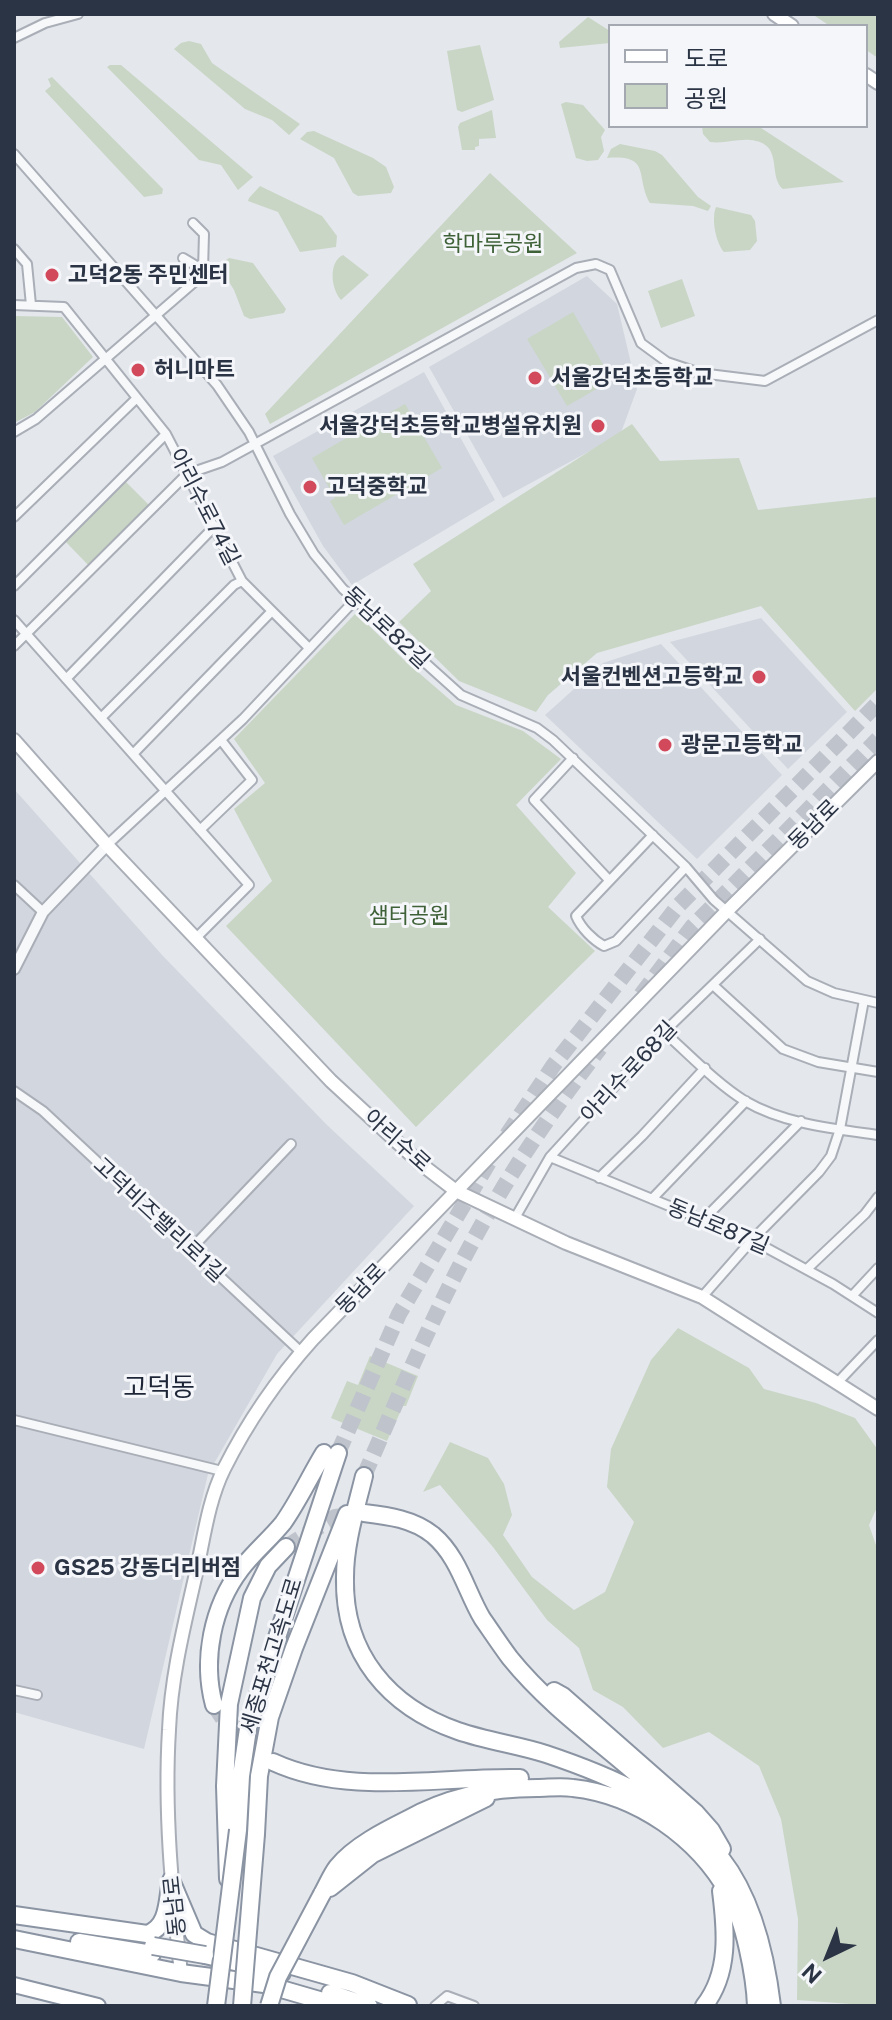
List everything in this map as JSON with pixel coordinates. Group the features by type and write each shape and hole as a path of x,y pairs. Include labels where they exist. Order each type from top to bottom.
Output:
{"highway":[{"name":"세종포천고속도로","path":"214,1705 207,1668 219,1609 239,1571 283,1523 331,1453 249,1722 231,1828 229,1910 216,2006"},
{"name":"세종포천고속도로","path":"242,2006 259,1776 270,1717 326,1565 364,1476 347,1556 345,1593 359,1649 369,1668 391,1693 434,1721 462,1732 545,1754 607,1778 668,1810 698,1833"},
{"path":"364,1513 408,1521 433,1536 455,1562 481,1617 511,1658 586,1732 652,1786 698,1833 749,1911 768,1971 772,2006"},
{"path":"231,1828 229,1704 237,1660 259,1581 286,1547"},
{"path":"528,1676 563,1696 696,1813 718,1842 730,1895 746,1943 756,2006"},
{"path":"273,1762 313,1777 346,1781 516,1778 604,1795 642,1808 670,1826 726,1877 723,1962 713,1994 704,2006"},
{"path":"269,2006 278,1977 338,1866 372,1839 449,1800 507,1788 573,1788"},
{"path":"14,1918 147,1934 155,1931 164,1920 171,1880"},
{"path":"171,1880 194,1934 207,1942 352,1983 410,2006"},
{"path":"14,1918 152,1950"},
{"path":"14,1932 205,1959 410,2006"},
{"path":"14,1939 181,1973 264,1984 340,2006"},
{"path":"205,1959 369,2006"},
{"path":"14,1985 98,2006"}],"main road":[{"name":"아리수로","path":"14,740 107,845 331,1081 421,1164 456,1191 566,1243 702,1297 878,1409"},
{"name":"동남로","path":"181,1973 171,1880 168,1758 173,1693 197,1570 222,1471 247,1427 301,1352 726,912 878,761"}],"street":[{"path":"14,38 45,23 78,14"},
{"name":"동남로82길","path":"14,154 217,385 236,411 314,554 355,600 461,695 537,728 573,758 686,867 726,912 807,981 834,993 878,1003"},
{"path":"14,170 21,162"},
{"path":"14,432 36,419 199,278 203,270 204,234 193,223"},
{"path":"14,249 27,264 31,305"},
{"path":"183,258 203,270"},
{"path":"14,646 187,474 222,462 576,268 596,264 610,270 641,343 667,362 700,373 765,381 878,320"},
{"name":"아리수로74길","path":"14,305 64,307 166,434 242,581 309,648"},
{"path":"14,517 137,398"},
{"path":"14,586 166,434"},
{"path":"66,679 215,526"},
{"path":"101,718 234,585 242,581"},
{"path":"14,969 43,912 107,845 221,740 355,600"},
{"path":"133,754 272,611"},
{"path":"14,620 249,885 195,939"},
{"path":"200,830 252,780 221,740"},
{"path":"573,758 534,800 609,880"},
{"path":"653,835 576,916 596,941 604,946 616,941 686,867"},
{"path":"14,885 43,912"},
{"name":"아리수로68길","path":"515,1218 550,1157 664,1032 760,939"},
{"path":"713,985 783,1049 818,1062 878,1072"},
{"path":"702,1297 831,1156 840,1129 864,1000"},
{"path":"664,1032 746,1101 801,1121 878,1135"},
{"path":"599,1178 705,1068"},
{"name":"고덕비즈밸리로1길","path":"14,1091 43,1111 301,1352"},
{"path":"652,1199 746,1101"},
{"path":"703,1220 801,1121"},
{"path":"191,1249 291,1144"},
{"name":"동남로87길","path":"550,1157 752,1240 807,1269 878,1313"},
{"path":"807,1269 865,1214 878,1197"},
{"path":"852,1296 878,1268"},
{"path":"837,1383 878,1340"},
{"path":"14,1420 222,1471"},
{"path":"14,1690 37,1695"},
{"path":"435,2006 447,1996 474,2006"}],"shaded area":[{"name":"서울강덕초등학교","path":"587,276 617,304 637,389 622,430 614,438 503,498 429,367"},
{"name":"고덕중학교","path":"424,372 495,500 352,585 323,546 273,456"},
{"name":"서울컨벤션고등학교","path":"761,618 847,712 788,769 670,642"},
{"name":"광문고등학교","path":"661,644 782,775 697,859 545,715 603,663"},
{"path":"14,789 163,956 327,1125 414,1206 277,1354 208,1474 144,1749 14,1712"}],"green space":[{"path":"812,14 878,14 878,58 868,51 868,24 827,24"},
{"path":"588,17 608,30 608,43 560,48 559,42"},
{"path":"189,41 201,44 212,63 300,124 289,135 272,120 245,109 174,49"},
{"path":"480,45 494,100 462,112 457,110 447,51"},
{"path":"121,65 253,177 238,190 221,165 199,160 107,67"},
{"path":"52,77 163,189 162,194 144,197 45,91 51,86 48,79"},
{"path":"561,104 583,105 605,130 601,137 604,151 598,160 576,158"},
{"path":"492,110 496,138 479,139 475,150 462,150 460,123"},
{"path":"702,128 761,128 844,182 783,189 778,183 772,153 761,142 710,142"},
{"path":"314,131 386,167 394,187 391,193 358,196 353,193 334,158 300,139 307,132"},
{"path":"620,144 662,155 698,197 711,206 708,211 693,206 650,203 636,164 631,160 607,158 611,149"},
{"name":"학마루공원","path":"490,173 577,253 270,424 265,414"},
{"path":"260,186 322,216 337,236 336,247 300,252 278,212 248,201"},
{"path":"716,207 751,215 755,221 757,241 750,250 724,252 715,231"},
{"path":"343,255 369,275 341,300 335,289 333,269"},
{"path":"229,258 253,263 286,309 284,313 250,319 244,316 223,272 225,261"},
{"path":"682,279 695,316 661,328 648,291"},
{"path":"573,312 608,373 607,383 567,406 527,339"},
{"path":"14,316 62,317 93,357 35,412 14,423"},
{"path":"405,404 442,468 344,525 330,501 335,498 312,458"},
{"path":"632,424 660,461 739,458 758,510 878,497 878,688 855,711 761,606 597,653 548,695 536,712 459,681 399,622 431,591 413,564"},
{"path":"122,478 153,509 92,569 62,538"},
{"name":"샘터공원","path":"356,613 456,705 523,731 561,759 516,805 576,873 548,907 595,951 416,1127 226,926 272,881 234,809 265,783 234,739"},
{"path":"678,1328 749,1368 764,1389 816,1403 855,1418 878,1450 878,1505 869,1525 878,1551 878,2006 797,2000 798,1919 781,1819 759,1766 709,1732 663,1748 623,1707 593,1690 579,1648 547,1620 493,1547 440,1485 423,1492 450,1442 488,1458 504,1484 512,1515 503,1535 532,1577 574,1610 605,1592 634,1522 607,1487 611,1449 651,1360"},
{"path":"370,1356 418,1376 387,1441 331,1418 347,1381 358,1385"}],"tunnel":[{"path":"507,1135 553,1066 678,906 878,703"},
{"path":"641,995 692,927 878,739"},
{"path":"364,1476 425,1338 475,1238 530,1145 600,1048"},
{"path":"338,1453 399,1314 492,1157"},
{"path":"286,1547 335,1517 359,1514"},
{"path":"214,1705 227,1725 254,1752"}],"place":[{"name":"고덕2동 주민센터","path":"52,275"},
{"name":"허니마트","path":"138,370"},
{"name":"서울강덕초등학교","path":"535,378"},
{"name":"서울강덕초등학교병설유치원","path":"598,426"},
{"name":"고덕중학교","path":"310,487"},
{"name":"서울컨벤션고등학교","path":"759,677"},
{"name":"광문고등학교","path":"665,745"},
{"name":"GS25 강동더리버점","path":"38,1568"}],"district":[{"name":"고덕동","path":"159,1388"}]}
